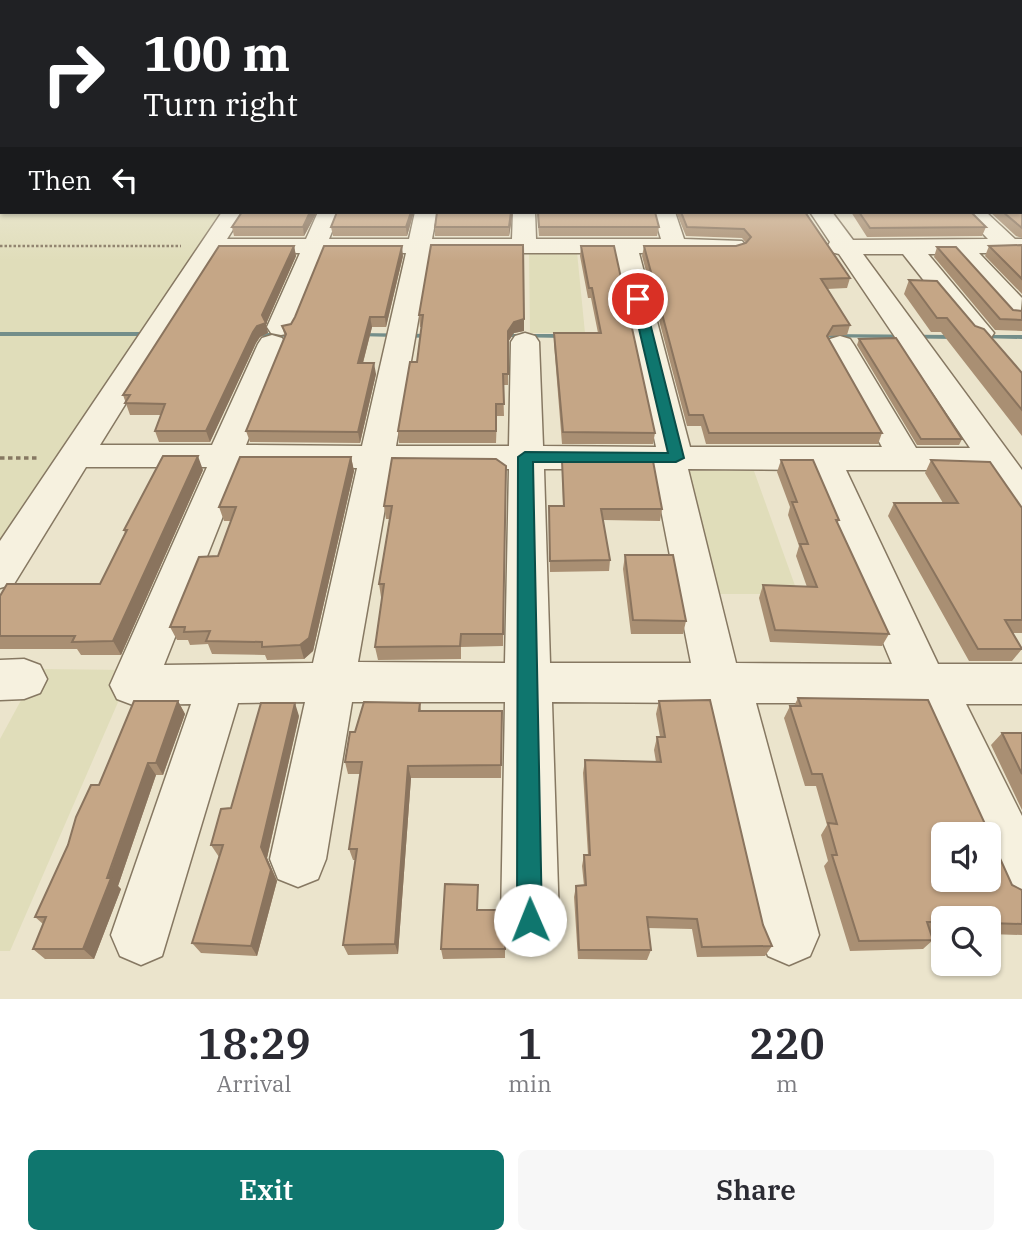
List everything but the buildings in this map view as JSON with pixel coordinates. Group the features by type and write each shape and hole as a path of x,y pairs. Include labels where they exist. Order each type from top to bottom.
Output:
{"street":[{"path":"0,573 232,214"},
{"path":"328,214 133,685 332,682 1022,684"},
{"path":"524,214 524,246"},
{"path":"665,214 675,246"},
{"path":"822,214 843,247 1022,495"},
{"path":"976,214 1016,246"},
{"path":"212,246 313,245 423,229 524,246 734,246"},
{"path":"298,859 423,229"},
{"path":"625,246 723,683 789,935"},
{"path":"909,246 980,333"},
{"path":"959,246 1020,312"},
{"path":"843,247 1016,246"},
{"path":"525,342 530,920"},
{"path":"840,345 906,458"},
{"path":"77,456 996,459"},
{"path":"823,458 928,684 1022,876"},
{"path":"141,935 221,683"}],"path":[{"path":"0,246 212,246"}],"shaded area":[{"path":"0,214 220,214 0,539"},
{"path":"529,252 577,252 585,333 530,333"},
{"path":"685,471 754,471 798,594 716,594"},
{"path":"38,669 132,670 10,951 0,951 0,739"}],"waterway":[{"path":"0,334 149,334"},
{"path":"254,335 296,335"},
{"path":"359,335 432,336"},
{"path":"502,336 565,336"},
{"path":"821,336 954,337"},
{"path":"982,337 1022,337"}],"route":[{"path":"530,920 525,457 676,458 638,299"}]}
